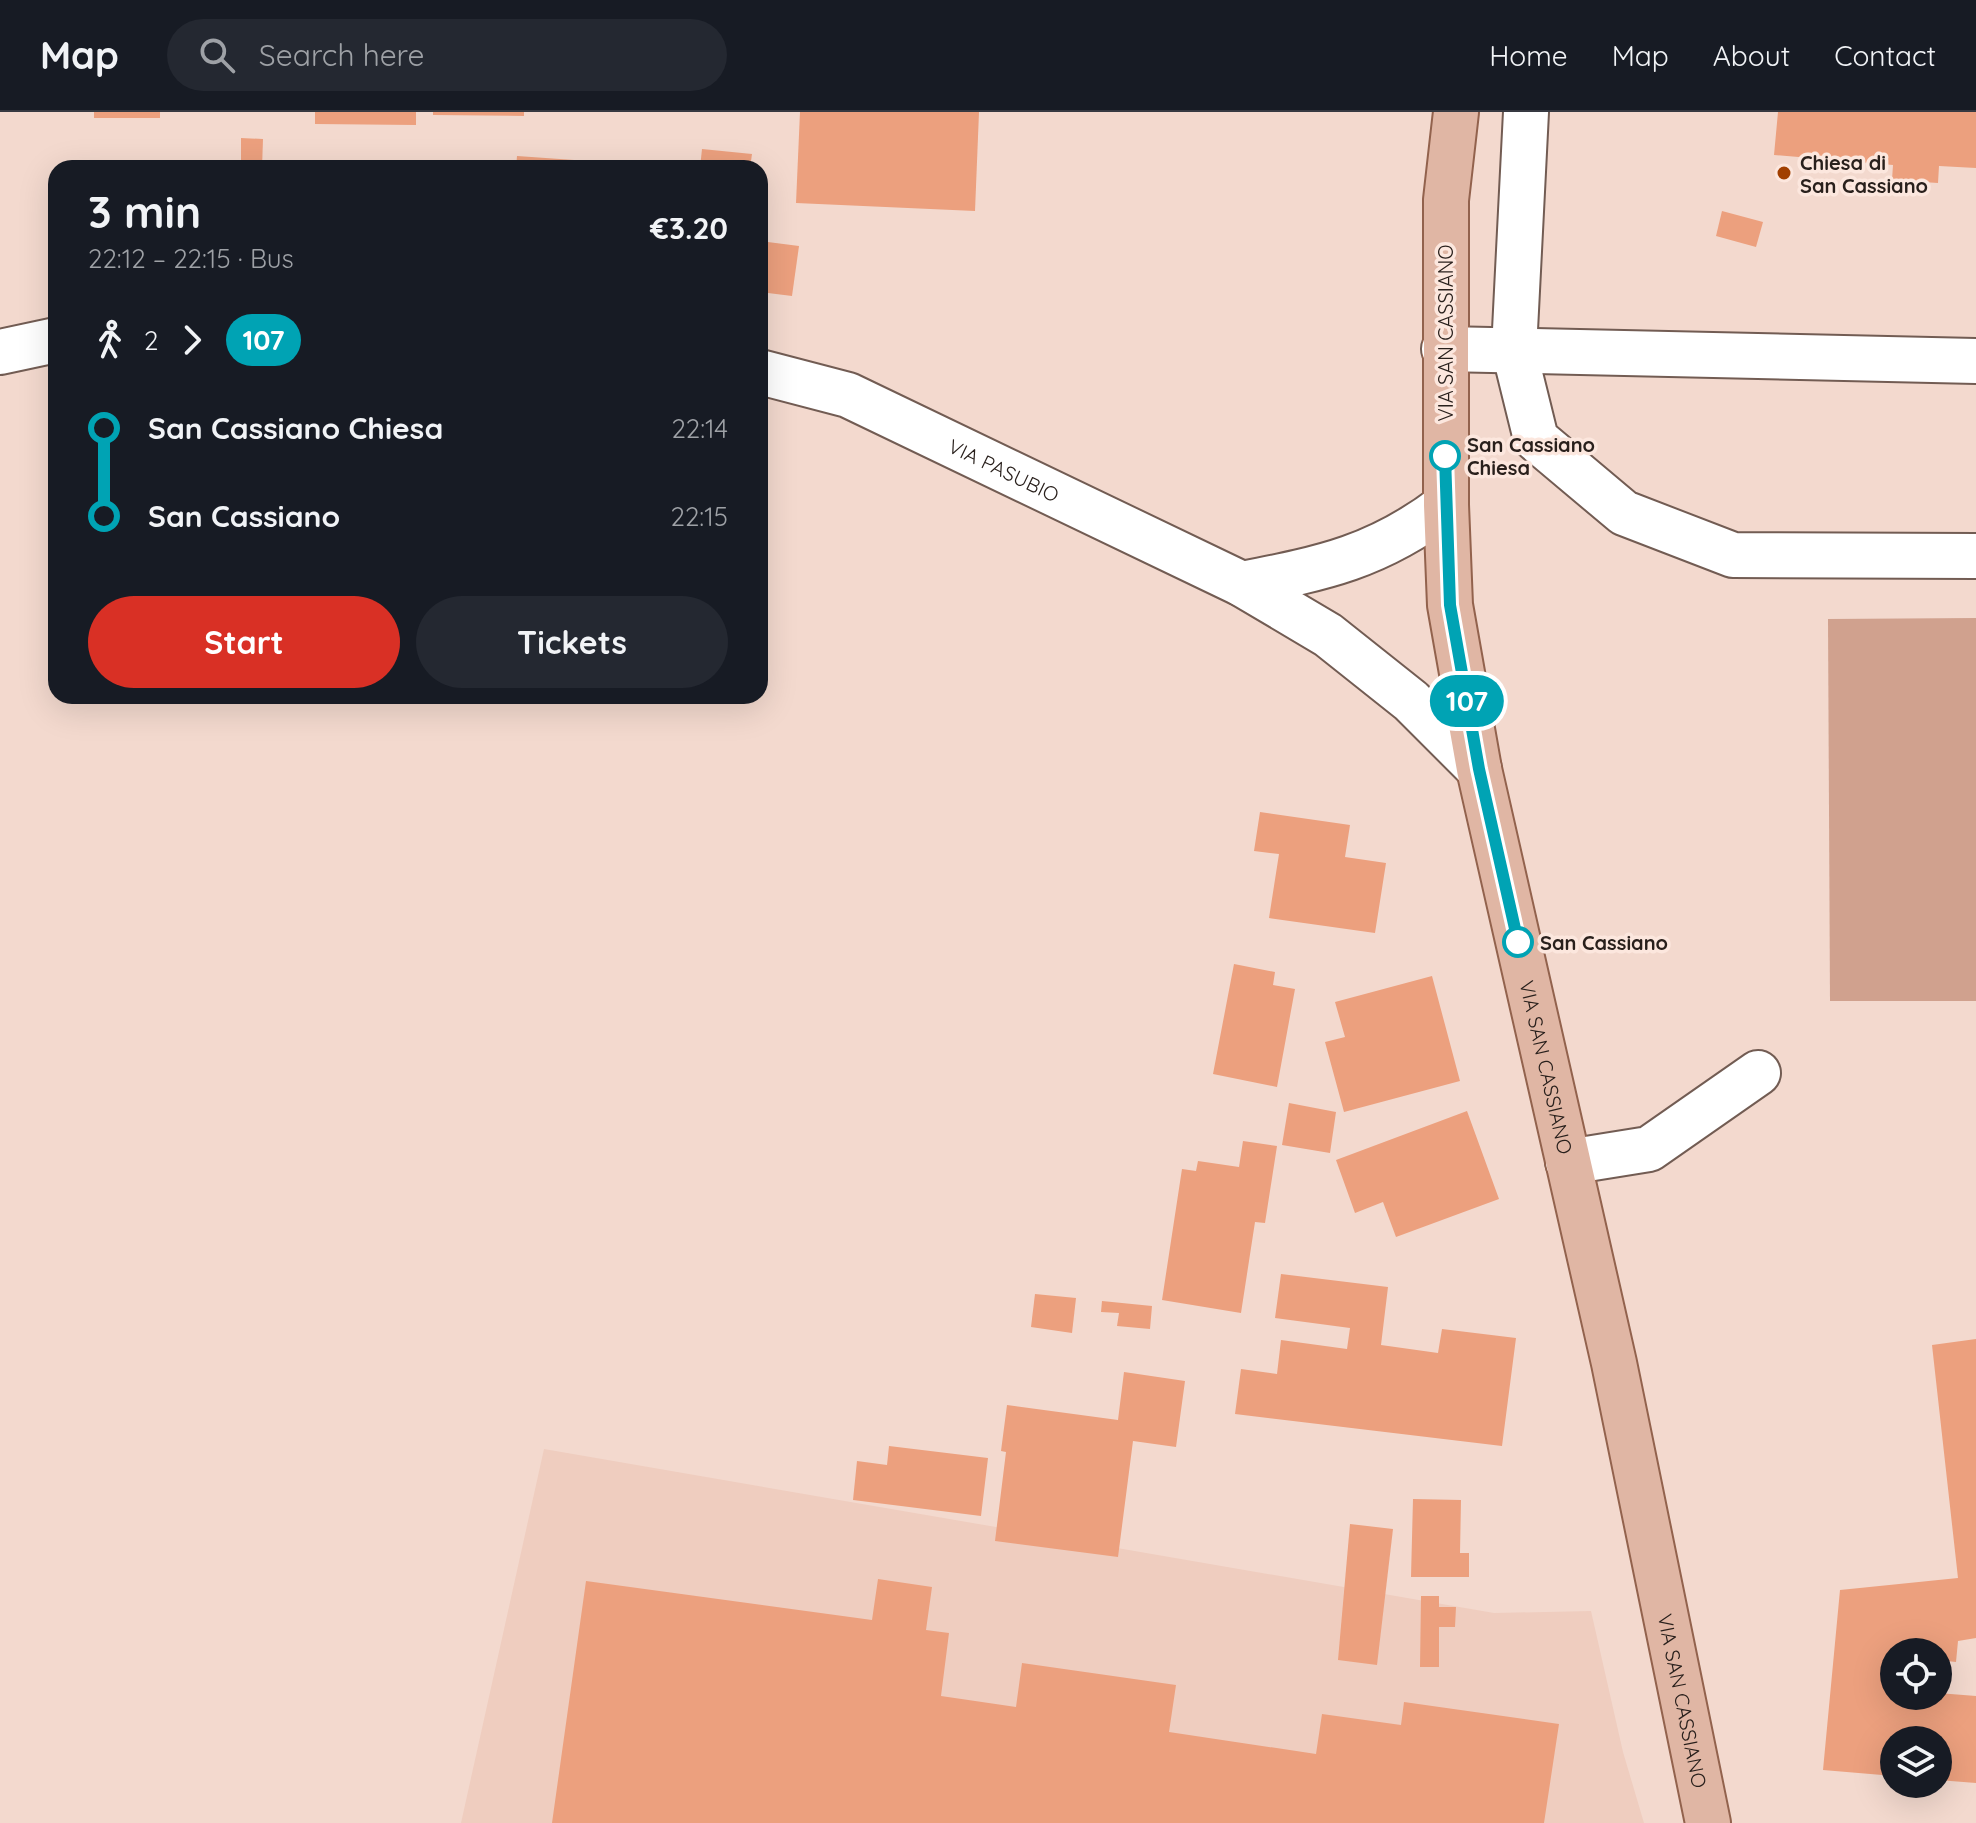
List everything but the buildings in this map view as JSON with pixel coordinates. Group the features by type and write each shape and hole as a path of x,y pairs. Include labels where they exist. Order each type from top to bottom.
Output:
{"main road":[{"name":"VIA SAN CASSIANO","path":"1456,112 1446,200 1444,349 1450,605 1479,769 1614,1363 1708,1823"}],"street":[{"path":"1526,112 1514,350 1536,439 1624,513 1733,555 1976,556"},
{"path":"0,352 48,342"},
{"path":"1444,349 1976,361"},
{"name":"VIA PASUBIO","path":"768,374 848,395 1242,584 1328,635 1411,701 1479,769"},
{"path":"1242,584 1331,567 1411,531 1446,505"},
{"path":"1568,1162 1649,1149 1758,1073"}],"shaded area":[{"path":"1976,618 1976,1001 1830,1001 1828,619"},
{"path":"544,1449 1494,1613 1591,1611 1623,1752 1644,1823 461,1823"}],"bus line":[{"name":"107","path":"1445,456 1450,605 1479,769 1518,942"}],"place":[{"name":"Chiesa di San Cassiano","path":"1784,173"},
{"name":"San Cassiano Chiesa","path":"1445,456"},
{"name":"San Cassiano","path":"1518,942"}]}
